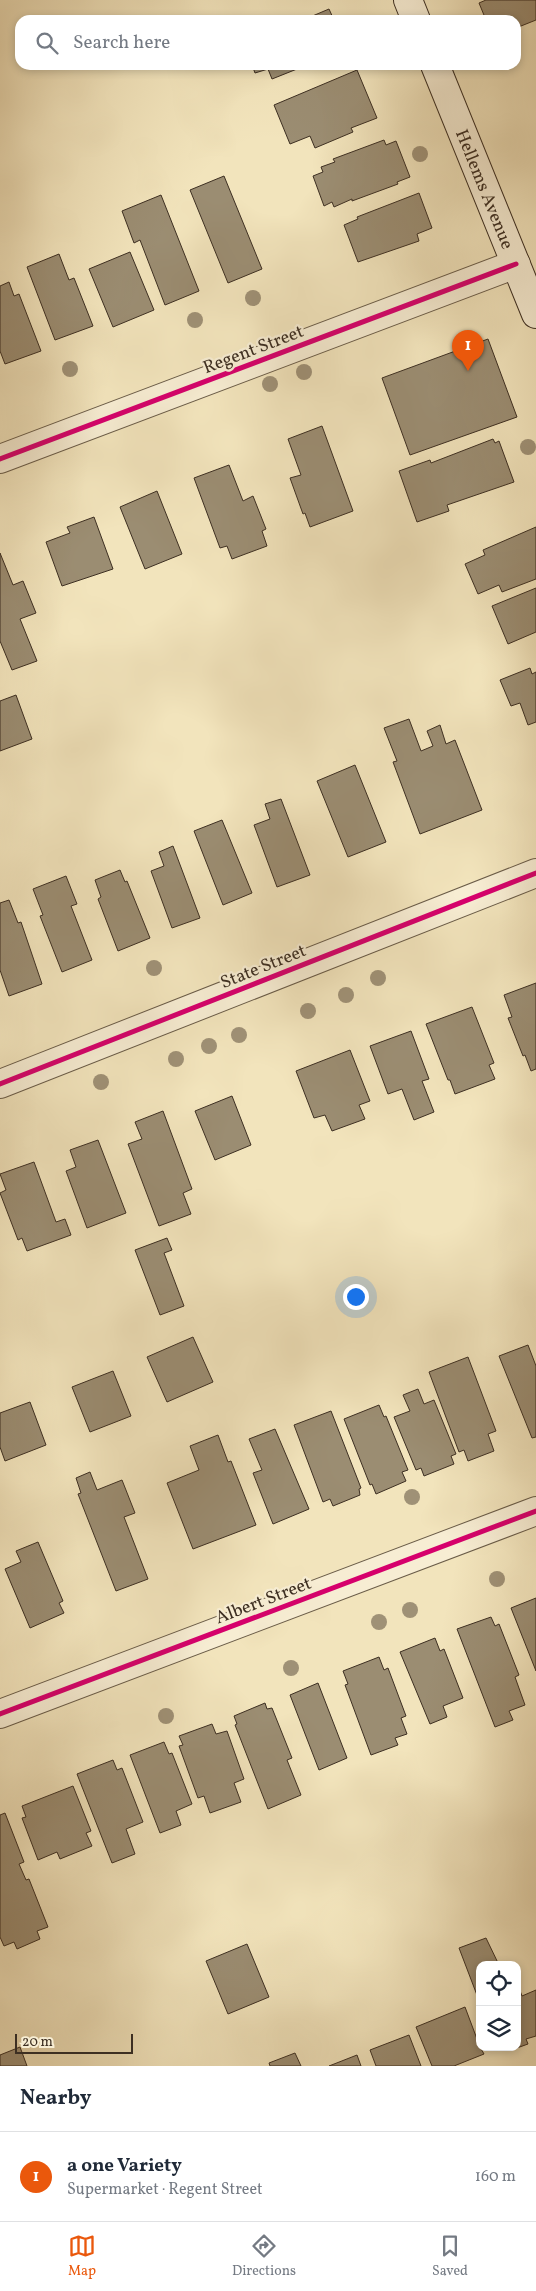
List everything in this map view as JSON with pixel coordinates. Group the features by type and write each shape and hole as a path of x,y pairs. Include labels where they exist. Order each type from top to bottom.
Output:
{"street":[{"path":"408,0 414,15"},
{"name":"Hellems Avenue","path":"436,70 536,314"},
{"name":"Regent Street","path":"0,460 516,264"},
{"name":"State Street","path":"0,1084 536,873"},
{"name":"Albert Street","path":"0,1714 536,1511"}],"building":[{"path":"486,0 536,0 536,20 521,26 521,15 484,15 479,3"},
{"path":"329,9 332,15 315,15"},
{"path":"254,70 265,70 255,73"},
{"path":"268,70 294,70 272,79"},
{"path":"357,70 377,118 351,128 353,132 315,148 310,136 290,144 274,105"},
{"path":"384,140 386,145 396,141 410,177 397,182 398,184 352,201 352,199 334,207 332,202 324,206 313,176 323,172 321,167 335,162 333,159"},
{"path":"224,176 262,269 228,283 190,190"},
{"path":"419,193 432,228 417,234 419,241 358,262 344,225 358,219 357,217"},
{"path":"161,195 199,291 165,305 140,240 134,243 122,211"},
{"path":"130,252 154,310 113,327 89,269"},
{"path":"59,254 69,280 74,278 93,326 55,340 27,267"},
{"path":"9,282 14,296 19,294 41,351 5,364 0,351 0,286"},
{"path":"488,339 517,417 410,455 382,378"},
{"path":"322,426 353,511 310,527 305,513 303,514 290,478 301,475 288,439"},
{"path":"493,439 495,443 499,441 514,482 447,505 449,511 417,522 399,471 430,460 431,463"},
{"path":"229,465 243,501 253,496 266,529 262,531 267,546 232,559 227,546 220,548 194,478"},
{"path":"157,491 182,554 145,569 120,507"},
{"path":"94,517 113,569 62,586 46,542 70,533 67,527"},
{"path":"536,527 536,579 502,592 499,585 478,594 465,564 485,555 483,550"},
{"path":"0,553 13,585 23,581 36,613 20,619 37,661 12,670 0,641"},
{"path":"536,588 536,632 508,644 492,606"},
{"path":"530,668 532,674 536,672 536,722 528,725 520,703 511,706 500,680"},
{"path":"16,695 32,739 0,751 0,701"},
{"path":"409,719 421,751 433,746 427,731 440,725 446,744 455,740 482,810 420,834 393,762 397,761 384,728"},
{"path":"355,765 386,842 348,857 317,781"},
{"path":"281,799 310,875 277,887 254,825 270,819 265,804"},
{"path":"222,820 252,893 223,905 194,831"},
{"path":"173,846 200,918 172,928 151,871 164,866 159,852"},
{"path":"120,870 125,882 127,881 150,938 118,951 98,899 101,897 95,880"},
{"path":"66,876 77,904 71,906 92,960 62,972 40,916 43,915 33,889"},
{"path":"9,900 18,923 21,922 42,984 9,996 0,970 0,903"},
{"path":"536,983 536,1069 531,1071 508,1018 512,1017 504,995"},
{"path":"472,1007 494,1063 489,1065 495,1079 455,1094 426,1024"},
{"path":"411,1031 429,1079 422,1081 434,1112 414,1120 402,1089 388,1094 370,1046"},
{"path":"350,1050 370,1101 359,1105 365,1119 332,1131 325,1115 314,1118 296,1071"},
{"path":"232,1096 251,1145 215,1160 195,1111"},
{"path":"163,1111 192,1189 183,1193 191,1214 159,1226 128,1144 142,1139 135,1122"},
{"path":"98,1140 126,1213 87,1228 66,1171 76,1167 70,1150"},
{"path":"34,1162 56,1222 65,1219 71,1235 27,1251 22,1238 18,1240 0,1193 6,1190 0,1174"},
{"path":"167,1238 172,1250 164,1253 184,1306 160,1315 135,1250"},
{"path":"193,1337 213,1382 167,1402 147,1357"},
{"path":"528,1345 536,1366 536,1437 532,1438 499,1356"},
{"path":"468,1357 496,1431 488,1434 494,1451 468,1461 464,1450 459,1452 429,1372"},
{"path":"113,1371 131,1416 90,1432 72,1387"},
{"path":"418,1389 424,1404 434,1400 456,1454 451,1456 454,1464 424,1476 421,1468 416,1470 394,1417 410,1411 403,1395"},
{"path":"30,1402 46,1445 5,1461 0,1447 0,1413"},
{"path":"379,1405 384,1417 386,1416 408,1470 402,1472 406,1481 376,1494 372,1484 370,1485 344,1419"},
{"path":"331,1411 361,1488 359,1489 360,1495 333,1506 330,1499 323,1502 294,1425"},
{"path":"275,1429 309,1509 273,1524 253,1473 262,1470 249,1439"},
{"path":"218,1435 228,1462 231,1461 256,1525 193,1549 167,1483 199,1470 190,1446"},
{"path":"90,1472 97,1490 122,1480 135,1513 124,1517 148,1579 116,1591 78,1494 81,1493 76,1478"},
{"path":"38,1542 63,1601 59,1603 64,1613 30,1628 5,1569 21,1562 16,1551"},
{"path":"536,1598 536,1671 511,1608"},
{"path":"491,1617 495,1626 499,1624 519,1675 515,1677 525,1705 509,1711 513,1720 495,1727 457,1629"},
{"path":"435,1638 440,1651 444,1649 463,1698 443,1706 447,1717 430,1724 400,1652"},
{"path":"379,1657 384,1670 388,1668 406,1716 401,1718 407,1734 395,1738 398,1745 371,1755 345,1685 348,1684 343,1671"},
{"path":"318,1683 347,1758 319,1770 290,1695"},
{"path":"265,1703 267,1709 272,1708 292,1758 287,1760 301,1795 268,1809 235,1725 237,1724 234,1716"},
{"path":"212,1724 216,1734 227,1731 244,1779 234,1783 241,1802 210,1813 204,1796 198,1798 179,1746 183,1745 179,1736"},
{"path":"164,1742 169,1754 172,1753 192,1804 176,1811 181,1825 160,1833 130,1755"},
{"path":"113,1760 117,1770 122,1768 143,1822 126,1829 135,1854 112,1863 77,1774"},
{"path":"73,1786 91,1831 86,1833 92,1846 60,1859 57,1852 38,1860 22,1818 26,1817 22,1806"},
{"path":"5,1813 24,1862 19,1864 26,1880 29,1879 48,1927 37,1931 40,1939 17,1949 14,1942 4,1946 0,1937 0,1815"},
{"path":"486,1938 497,1961 476,1961 476,1993 459,1948"},
{"path":"247,1944 269,1997 228,2014 206,1961"},
{"path":"536,1990 536,2036 526,2039 528,2044 521,2046 521,1993 522,1996"},
{"path":"465,2007 476,2036 476,2051 482,2051 484,2054 454,2066 432,2066 416,2027"},
{"path":"409,2035 421,2066 376,2066 370,2050"},
{"path":"20,2047 27,2066 0,2066 0,2055"},
{"path":"295,2053 301,2066 270,2066 269,2063"},
{"path":"357,2055 361,2066 329,2066"}],"cycle path":[{"path":"0,459 516,264"},
{"path":"0,1084 536,873"},
{"path":"0,1714 536,1511"}],"place":[{"name":"a one Variety","path":"468,371"}]}
